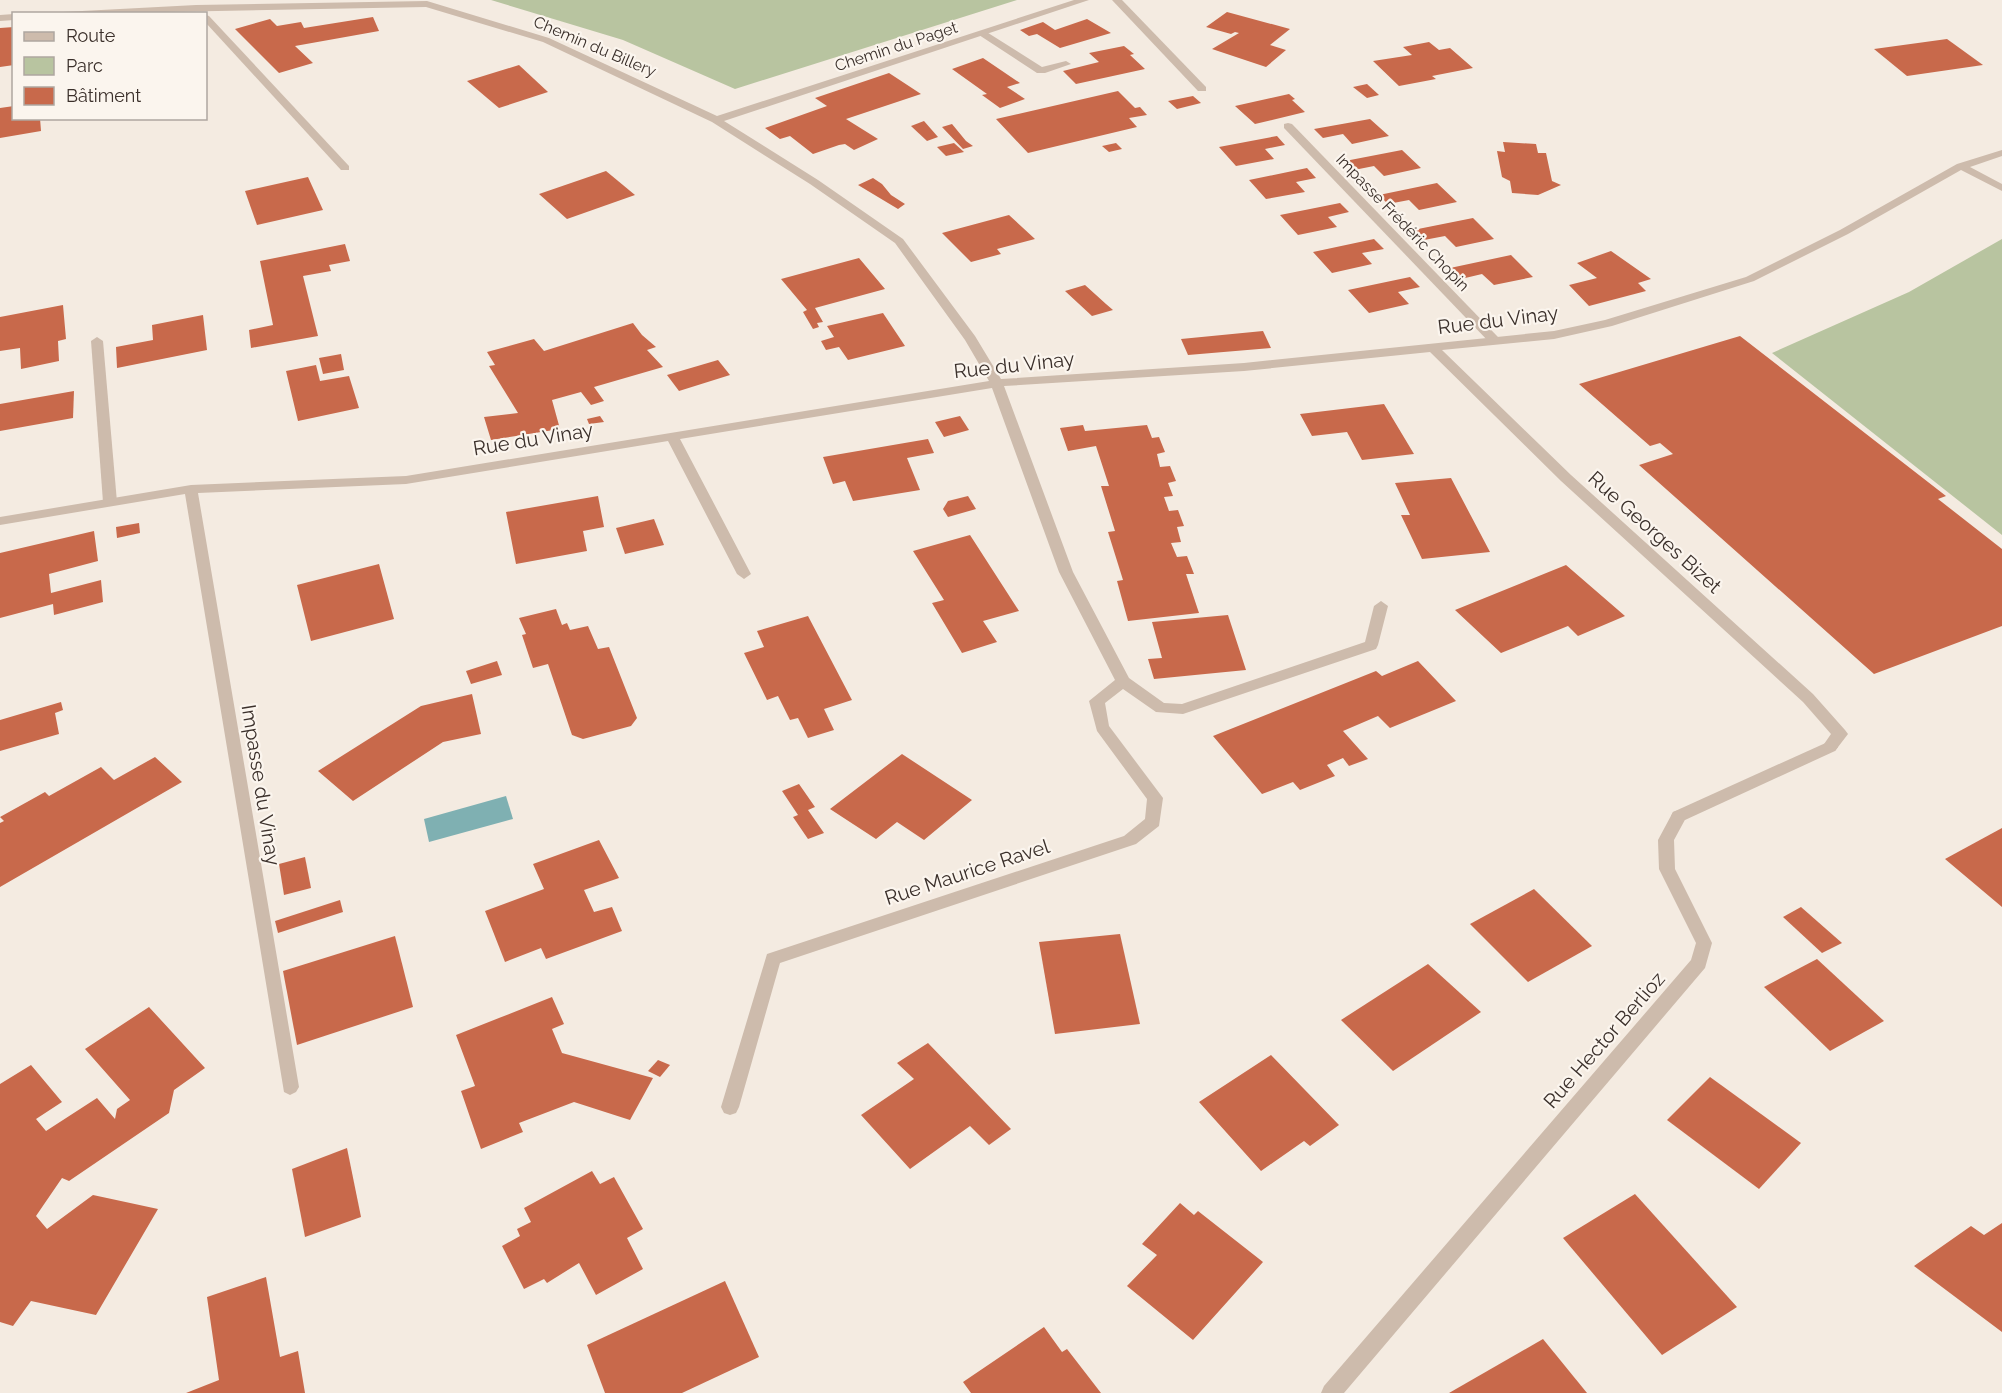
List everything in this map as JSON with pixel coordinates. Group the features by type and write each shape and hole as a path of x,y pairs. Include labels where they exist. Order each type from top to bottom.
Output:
{"street":[{"name":"Chemin du Paget","path":"716,120 1084,0"},
{"path":"1117,0 1203,89"},
{"name":"Chemin du Billery","path":"132,12 426,2 546,40 716,120 814,182 899,241 970,339 997,383"},
{"path":"207,19 345,168"},
{"path":"982,33 1041,71 1066,64"},
{"name":"Impasse Frédéric Chopin","path":"1288,126 1494,340"},
{"name":"Rue du Vinay","path":"0,521 191,489 406,480 997,383 1244,367 1554,335 1608,323 1750,279 1844,232 1961,166 2002,153"},
{"path":"1961,166 2002,188"},
{"path":"97,341 110,502"},
{"name":"Rue Georges Bizet","path":"1432,347 1566,478 1808,698 1840,734 1830,747"},
{"path":"997,383 1066,572 1123,681 1161,708 1183,710 1371,645 1381,606"},
{"path":"672,436 744,574"},
{"name":"Impasse du Vinay","path":"191,489 291,1088"},
{"name":"Rue Maurice Ravel","path":"730,1107 773,959 1130,840 1153,822 1155,798 1102,727 1097,701 1123,681"},
{"name":"Rue Hector Berlioz","path":"1331,1393 1700,963 1704,943 1667,869 1666,840 1678,816 1830,747"}],"green space":[{"path":"491,0 1017,0 735,89 623,40"},
{"path":"2002,239 2002,535 1772,353 1909,292"}],"water":[{"path":"506,796 513,819 429,842 424,819"}],"building":[{"path":"1227,12 1290,29 1270,45 1286,50 1266,67 1212,49 1239,33 1231,34 1206,27"},
{"path":"373,17 379,31 295,46 313,63 279,73 235,29 270,19 277,26 301,22 304,28"},
{"path":"1087,19 1111,33 1060,48 1037,34 1029,36 1020,30 1043,22 1055,30"},
{"path":"12,27 12,65 0,67 0,28"},
{"path":"1947,39 1983,65 1907,76 1874,49"},
{"path":"1429,42 1439,50 1450,48 1473,68 1432,76 1436,79 1399,86 1373,61 1412,55 1403,47"},
{"path":"1124,46 1134,54 1130,55 1145,69 1076,84 1063,71 1099,62 1089,53"},
{"path":"983,58 1020,83 1007,87 1025,99 1000,108 982,95 987,94 952,69"},
{"path":"519,65 548,92 499,108 467,81"},
{"path":"889,73 921,94 846,119 878,139 854,150 845,144 813,154 790,136 780,139 765,128 827,106 815,98"},
{"path":"1367,84 1379,95 1367,98 1353,87"},
{"path":"1118,91 1135,108 1140,107 1147,115 1129,118 1137,127 1028,153 996,119"},
{"path":"1289,94 1305,112 1255,124 1235,106"},
{"path":"1193,96 1201,103 1177,109 1168,101"},
{"path":"12,106 12,120 40,120 41,131 0,138 0,108"},
{"path":"1370,119 1389,136 1352,144 1343,134 1323,138 1314,129"},
{"path":"924,121 938,137 927,141 911,126"},
{"path":"952,124 973,146 963,149 942,127"},
{"path":"1277,136 1285,145 1265,149 1274,159 1236,166 1219,147"},
{"path":"1503,142 1536,144 1538,153 1546,153 1552,181 1561,185 1538,195 1512,193 1510,181 1502,177 1497,151 1505,152"},
{"path":"954,143 964,152 946,156 937,147"},
{"path":"1116,143 1122,149 1109,152 1102,146"},
{"path":"1402,150 1421,168 1384,176 1374,166 1354,170 1345,161"},
{"path":"1307,168 1316,178 1296,182 1305,192 1266,199 1249,180"},
{"path":"606,171 635,195 567,219 539,194"},
{"path":"308,177 323,210 257,225 245,191"},
{"path":"873,178 882,184 891,195 905,204 898,209 858,185"},
{"path":"1437,183 1457,202 1419,210 1409,200 1388,204 1379,195"},
{"path":"1340,203 1349,212 1328,217 1337,227 1298,235 1280,215"},
{"path":"1009,215 1035,239 997,249 1001,254 971,262 942,233"},
{"path":"1473,218 1494,239 1456,247 1445,236 1424,240 1413,230"},
{"path":"1374,239 1384,249 1362,253 1372,264 1332,273 1313,252"},
{"path":"345,244 350,261 329,265 331,271 303,276 318,336 251,348 249,330 273,325 260,261"},
{"path":"1611,251 1651,279 1638,283 1646,291 1589,306 1569,285 1597,278 1577,263"},
{"path":"1511,255 1533,277 1494,285 1482,274 1461,279 1450,268"},
{"path":"859,258 885,289 815,308 823,322 817,323 819,327 813,329 803,312 807,310 781,279"},
{"path":"1410,277 1420,287 1398,292 1409,304 1369,313 1348,290"},
{"path":"1085,285 1113,310 1092,316 1065,291"},
{"path":"63,305 66,339 58,341 59,361 21,369 20,348 0,351 0,317"},
{"path":"883,313 905,346 848,360 839,347 826,350 821,341 834,337 827,326"},
{"path":"203,315 207,350 117,368 116,347 153,340 152,325"},
{"path":"633,323 642,335 656,347 647,350 663,367 594,387 604,401 591,405 581,392 552,400 560,429 491,440 484,417 518,413 489,366 495,365 487,352 534,339 544,351"},
{"path":"1263,331 1271,348 1188,355 1181,339"},
{"path":"1740,336 1946,496 1938,499 2002,549 2002,626 1874,674 1639,465 1673,454 1660,443 1650,446 1579,384"},
{"path":"341,354 344,370 323,374 319,358"},
{"path":"718,360 730,375 679,391 667,375"},
{"path":"316,365 320,381 349,376 359,408 298,421 286,371"},
{"path":"74,391 73,418 0,431 0,404"},
{"path":"1384,404 1414,454 1362,460 1347,432 1312,436 1300,414"},
{"path":"600,416 604,422 589,424 587,419"},
{"path":"960,416 969,430 944,437 935,422"},
{"path":"1083,425 1085,431 1147,425 1152,438 1159,437 1165,452 1157,454 1160,467 1170,466 1176,481 1168,483 1173,496 1164,497 1169,511 1178,510 1184,526 1177,527 1181,542 1171,543 1177,557 1187,556 1194,574 1186,574 1199,613 1128,621 1117,581 1123,580 1108,532 1115,531 1101,486 1109,486 1096,446 1068,451 1060,428"},
{"path":"928,439 934,453 907,458 920,490 853,501 845,481 833,484 823,457"},
{"path":"1451,478 1490,552 1422,559 1401,515 1410,515 1395,483"},
{"path":"598,496 604,527 583,531 587,551 516,564 506,512"},
{"path":"968,496 976,509 948,517 943,509 948,501"},
{"path":"654,519 664,545 625,554 616,528"},
{"path":"139,523 140,533 117,538 116,527"},
{"path":"94,531 98,561 49,574 51,593 101,580 103,602 54,615 53,604 0,618 0,553"},
{"path":"970,535 1019,611 983,621 997,642 962,653 932,603 944,600 913,551"},
{"path":"379,564 394,619 311,641 297,585"},
{"path":"1566,565 1625,616 1578,636 1568,626 1501,653 1455,610"},
{"path":"556,609 562,625 567,623 570,630 588,626 598,649 609,647 637,718 631,726 583,739 572,735 548,664 533,668 522,635 526,634 519,618"},
{"path":"1228,615 1246,670 1154,679 1148,659 1162,658 1152,622"},
{"path":"808,616 852,700 824,709 834,730 808,738 798,718 790,720 778,696 767,700 744,653 764,647 757,631"},
{"path":"497,661 502,675 471,684 466,671"},
{"path":"1418,661 1456,701 1390,728 1378,716 1343,731 1368,759 1349,766 1343,758 1327,765 1335,776 1300,790 1293,782 1262,794 1213,736 1376,671 1382,676"},
{"path":"472,694 481,734 443,742 353,801 318,771 421,706"},
{"path":"61,702 63,710 55,713 59,734 0,751 0,720"},
{"path":"902,754 972,800 924,840 897,822 876,839 830,809"},
{"path":"155,757 182,782 0,887 0,823 4,821 0,817 45,792 49,796 101,767 114,780"},
{"path":"799,784 815,807 808,810 824,833 808,839 793,817 798,815 782,791"},
{"path":"2002,828 2002,907 1945,859"},
{"path":"599,840 619,878 584,890 594,912 612,907 622,931 546,959 541,948 505,962 485,911 544,889 533,864"},
{"path":"305,857 311,888 284,895 279,864"},
{"path":"1534,889 1592,946 1528,982 1470,924"},
{"path":"340,900 343,912 278,933 275,921"},
{"path":"1801,907 1842,943 1822,953 1783,917"},
{"path":"1120,934 1140,1024 1055,1034 1039,942"},
{"path":"395,936 413,1007 297,1045 283,971"},
{"path":"1817,959 1884,1021 1830,1051 1764,987"},
{"path":"1428,964 1481,1012 1393,1071 1341,1020"},
{"path":"552,997 564,1024 552,1029 562,1053 653,1078 630,1120 574,1102 519,1123 523,1132 481,1149 461,1091 475,1086 456,1035"},
{"path":"149,1007 205,1068 174,1090 169,1113 69,1181 62,1178 36,1216 47,1229 93,1195 158,1209 96,1315 31,1301 13,1326 0,1322 0,1084 31,1065 62,1102 36,1119 46,1131 97,1098 115,1119 117,1109 130,1100 85,1049"},
{"path":"928,1043 1011,1129 989,1145 970,1126 910,1169 861,1115 914,1079 897,1063"},
{"path":"1271,1055 1339,1125 1310,1146 1304,1141 1261,1171 1199,1102"},
{"path":"658,1060 670,1065 660,1077 648,1071"},
{"path":"1710,1077 1801,1143 1759,1189 1667,1120"},
{"path":"347,1148 361,1217 305,1237 292,1169"},
{"path":"592,1171 600,1184 614,1177 643,1229 627,1238 643,1269 596,1295 579,1263 547,1283 544,1279 524,1289 502,1246 520,1236 517,1229 531,1222 524,1208"},
{"path":"1635,1194 1737,1307 1662,1355 1563,1238"},
{"path":"1180,1203 1194,1215 1198,1211 1263,1262 1193,1340 1127,1286 1157,1255 1142,1244"},
{"path":"2002,1223 2002,1332 1914,1266 1971,1226 1984,1235"},
{"path":"266,1277 280,1357 298,1351 305,1393 186,1393 219,1380 207,1297"},
{"path":"725,1281 759,1357 682,1393 605,1393 587,1345"},
{"path":"1044,1327 1062,1352 1067,1349 1101,1393 971,1393 963,1382"},
{"path":"1543,1339 1587,1393 1449,1393"}]}
